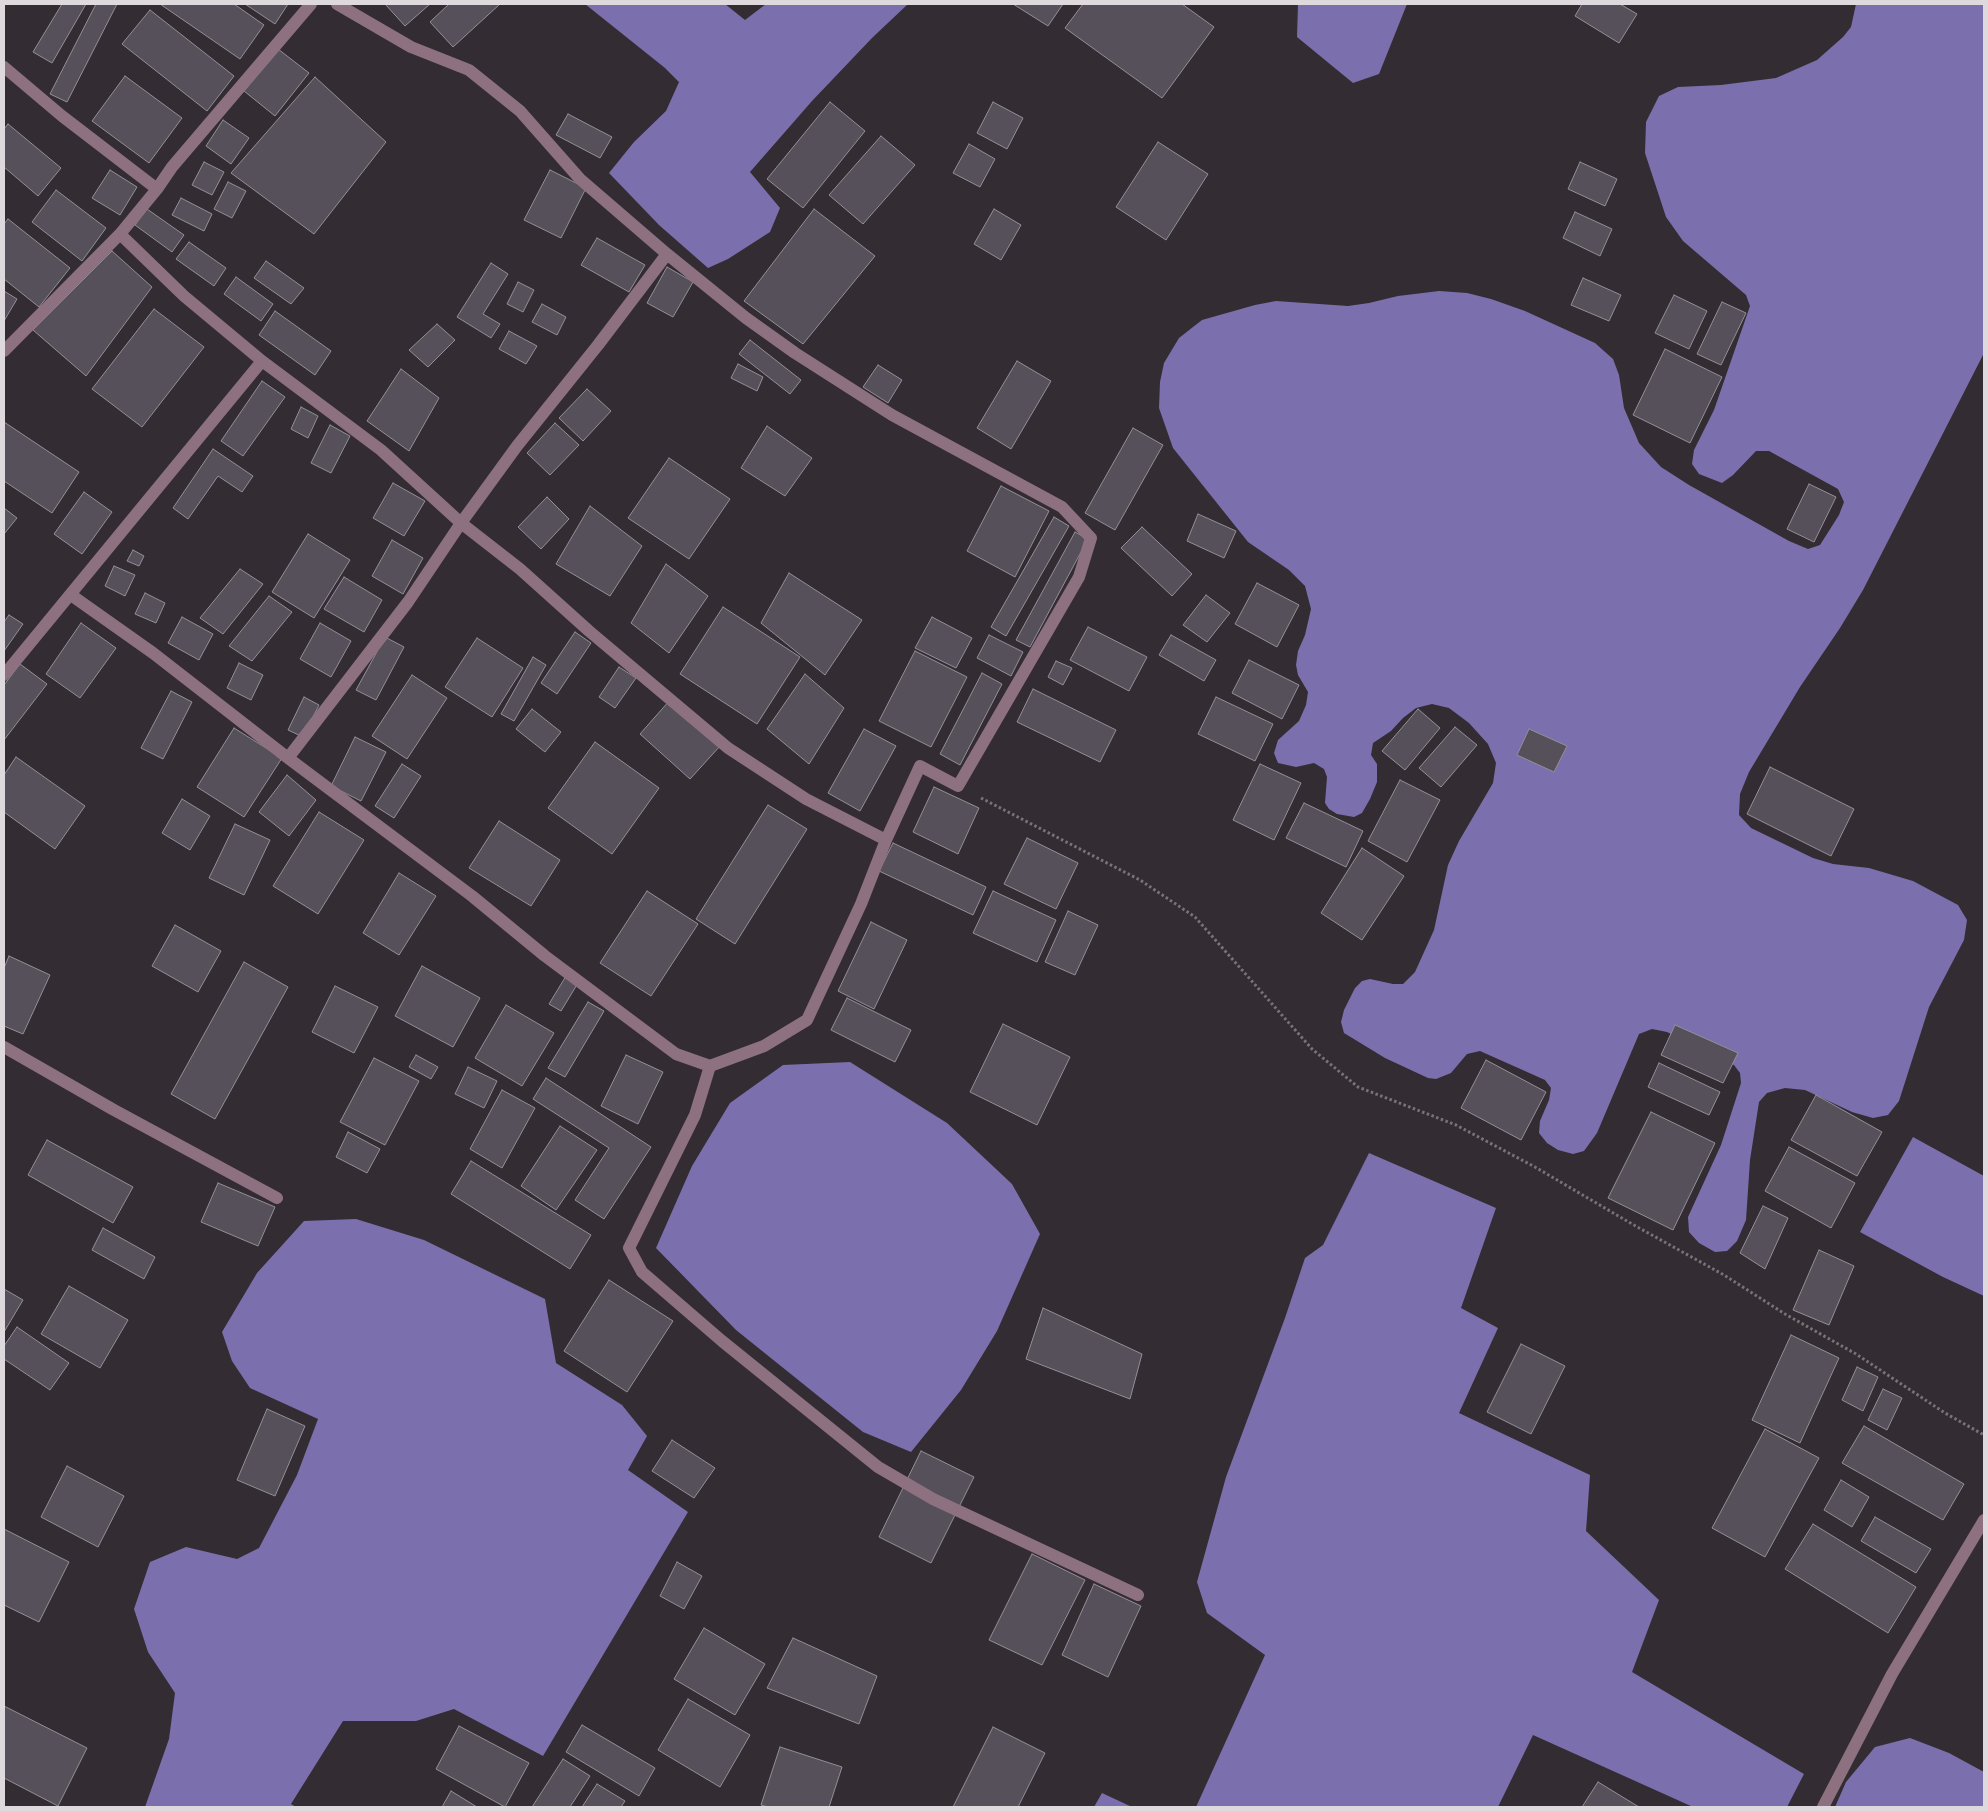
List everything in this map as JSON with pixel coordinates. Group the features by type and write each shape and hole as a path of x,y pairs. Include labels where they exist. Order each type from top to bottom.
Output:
{"street":[{"path":"4,351 120,234 157,189 172,167 311,4"},
{"path":"71,595 153,653 288,758 472,896 545,956 676,1054 710,1066 764,1046 807,1020 861,904 886,840 920,766 958,786 1079,577 1091,538 1062,507 892,415 795,353 746,318 667,254 580,179 520,111 469,70 411,47 337,4"},
{"path":"4,67 62,116 157,189"},
{"path":"120,234 184,296 262,361 381,450 461,523 520,570 728,748 806,799 886,840"},
{"path":"288,758 408,602 461,523 517,446 598,345 667,254"},
{"path":"4,675 262,361"},
{"path":"4,1047 164,1138 277,1198"},
{"path":"710,1066 695,1115 629,1248 642,1272 722,1341 878,1467 933,1499 1138,1594"},
{"path":"1823,1807 1892,1674 1984,1520"}],"path":[{"path":"958,786 1140,880 1195,917 1312,1049 1358,1087 1456,1125 1535,1167 1724,1275 1786,1314 1856,1354 1984,1435"}],"shaded area":[{"path":"585,4 725,4 745,20 766,4 908,4 872,38 812,101 750,172 780,208 770,232 728,259 708,268 659,225 609,173 634,142 666,111 679,82 665,68"},
{"path":"1298,4 1407,4 1379,74 1353,83 1297,37"},
{"path":"1856,4 1984,4 1984,353 1863,590 1800,687 1749,772 1740,794 1739,815 1751,828 1813,858 1833,864 1869,868 1913,881 1958,905 1967,920 1964,940 1929,1007 1899,1101 1888,1115 1873,1118 1852,1112 1805,1090 1785,1088 1767,1093 1759,1102 1750,1160 1746,1220 1737,1241 1727,1251 1715,1252 1699,1243 1689,1232 1688,1217 1721,1145 1741,1083 1740,1073 1734,1065 1667,1032 1652,1029 1639,1034 1597,1133 1584,1151 1573,1154 1558,1150 1547,1143 1539,1133 1540,1121 1549,1100 1551,1088 1545,1080 1480,1051 1467,1054 1451,1073 1436,1079 1428,1078 1385,1058 1344,1033 1341,1022 1344,1010 1355,988 1362,981 1370,979 1403,984 1415,972 1434,930 1448,865 1459,841 1493,783 1496,763 1488,744 1469,723 1449,708 1432,704 1416,708 1391,731 1373,743 1371,755 1377,764 1377,782 1362,813 1354,817 1337,814 1329,809 1325,803 1327,777 1324,769 1314,763 1296,767 1278,763 1274,753 1278,740 1299,721 1306,705 1308,692 1298,675 1296,665 1298,651 1305,635 1311,609 1305,586 1289,570 1248,542 1173,448 1159,408 1160,382 1164,363 1179,338 1202,320 1276,301 1348,306 1398,296 1439,291 1467,293 1525,311 1595,343 1613,359 1619,375 1624,408 1639,443 1661,467 1689,485 1789,541 1808,549 1820,545 1839,515 1844,502 1838,489 1769,451 1756,451 1733,475 1722,483 1699,474 1692,464 1694,450 1714,410 1750,306 1746,295 1683,241 1666,217 1645,153 1646,122 1659,96 1678,87 1721,85 1776,78 1817,60 1843,37 1851,27"},
{"path":"850,1062 947,1123 1012,1184 1040,1234 997,1331 961,1390 911,1452 863,1432 736,1330 656,1248 692,1166 730,1103 783,1065"},
{"path":"1913,1137 1984,1176 1984,1296 1943,1277 1860,1232"},
{"path":"1369,1153 1496,1208 1461,1308 1498,1328 1459,1413 1590,1475 1586,1531 1659,1600 1632,1672 1804,1774 1787,1807 1693,1807 1533,1735 1498,1807 1196,1807 1265,1655 1207,1613 1197,1582 1226,1477 1285,1318 1305,1258 1323,1245"},
{"path":"356,1219 424,1240 545,1299 556,1363 622,1405 647,1436 628,1470 688,1512 543,1756 454,1709 416,1721 343,1721 291,1804 296,1807 145,1807 169,1739 175,1693 148,1652 134,1609 150,1562 186,1547 237,1559 259,1548 297,1475 318,1419 250,1388 232,1361 222,1332 257,1273 304,1221"},
{"path":"1910,1738 1949,1753 1984,1772 1984,1807 1835,1807 1846,1782 1875,1747"},
{"path":"1102,1793 1132,1807 1094,1807"}],"building":[{"path":"62,4 86,4 52,63 33,52"},
{"path":"96,4 117,4 67,102 50,94"},
{"path":"160,4 234,4 264,25 240,59"},
{"path":"245,4 288,4 275,24"},
{"path":"385,4 430,4 405,26"},
{"path":"449,4 500,4 453,47 430,22"},
{"path":"1013,4 1063,4 1048,26"},
{"path":"1083,4 1182,4 1214,27 1162,98 1065,28"},
{"path":"1582,4 1620,4 1637,14 1619,43 1575,16"},
{"path":"150,10 234,76 207,111 122,44"},
{"path":"278,49 309,73 275,116 244,91"},
{"path":"125,76 182,118 149,163 92,121"},
{"path":"315,77 386,142 314,234 231,173"},
{"path":"830,102 865,131 803,208 767,179"},
{"path":"993,102 1023,118 1007,149 977,133"},
{"path":"568,114 612,137 600,158 556,135"},
{"path":"223,120 249,138 231,164 206,146"},
{"path":"8,124 61,168 38,196 4,167 4,129"},
{"path":"881,136 915,165 863,224 829,195"},
{"path":"1158,142 1208,174 1166,240 1116,207"},
{"path":"969,144 995,159 980,187 953,173"},
{"path":"204,162 224,172 212,195 192,185"},
{"path":"1580,162 1617,179 1605,206 1568,189"},
{"path":"110,170 137,187 120,215 92,198"},
{"path":"550,170 586,188 561,238 524,220"},
{"path":"228,182 246,191 232,218 214,209"},
{"path":"56,190 106,228 82,261 32,222"},
{"path":"181,198 212,214 204,231 172,215"},
{"path":"147,209 184,235 172,252 135,225"},
{"path":"814,209 875,256 803,344 744,301"},
{"path":"994,209 1021,225 1001,260 974,244"},
{"path":"1575,212 1612,229 1600,256 1563,238"},
{"path":"8,219 70,268 39,307 4,279 4,224"},
{"path":"597,238 645,265 629,292 581,265"},
{"path":"189,242 226,268 214,286 176,259"},
{"path":"112,251 152,287 86,376 33,330"},
{"path":"266,261 304,288 291,304 254,278"},
{"path":"491,263 508,274 483,314 500,324 491,338 457,317"},
{"path":"667,267 693,282 673,317 647,303"},
{"path":"236,277 273,304 261,321 224,294"},
{"path":"1583,278 1621,295 1609,321 1571,305"},
{"path":"518,282 534,290 523,312 507,304"},
{"path":"4,291 17,299 4,321"},
{"path":"1674,295 1707,311 1689,349 1655,333"},
{"path":"1722,302 1746,313 1721,365 1697,354"},
{"path":"542,304 566,317 557,335 532,322"},
{"path":"154,309 204,347 142,427 92,389"},
{"path":"275,311 331,351 315,375 259,335"},
{"path":"437,324 455,340 428,367 409,350"},
{"path":"509,331 537,346 526,364 499,349"},
{"path":"750,340 801,380 790,394 739,354"},
{"path":"1665,349 1722,377 1690,443 1633,415"},
{"path":"1017,361 1051,381 1011,449 977,428"},
{"path":"738,364 763,377 757,391 731,378"},
{"path":"878,365 902,380 888,403 863,387"},
{"path":"401,369 439,398 409,451 367,421"},
{"path":"262,381 285,397 243,456 221,441"},
{"path":"587,389 611,411 583,441 559,418"},
{"path":"301,407 318,416 308,438 291,429"},
{"path":"4,422 79,472 52,513 4,481"},
{"path":"555,423 579,445 550,475 527,453"},
{"path":"330,425 350,436 331,473 311,463"},
{"path":"767,426 812,458 785,496 741,468"},
{"path":"1133,428 1163,445 1115,530 1085,513"},
{"path":"213,449 253,476 242,492 218,476 188,519 173,508"},
{"path":"669,458 730,499 689,559 628,518"},
{"path":"393,483 425,501 404,536 373,518"},
{"path":"1809,484 1836,497 1814,542 1787,529"},
{"path":"1001,486 1049,511 1015,577 967,551"},
{"path":"84,492 112,512 82,554 54,534"},
{"path":"547,497 569,519 541,549 518,527"},
{"path":"590,506 642,546 610,596 556,564"},
{"path":"4,508 17,518 4,534"},
{"path":"1198,514 1236,531 1224,558 1187,541"},
{"path":"1054,517 1069,526 1006,636 991,627"},
{"path":"1142,527 1192,574 1172,596 1121,548"},
{"path":"1075,532 1088,539 1030,647 1016,640"},
{"path":"308,534 350,560 314,618 272,592"},
{"path":"392,540 423,558 403,594 372,576"},
{"path":"133,550 144,556 139,566 127,561"},
{"path":"666,564 708,596 669,653 631,623"},
{"path":"114,566 135,575 125,596 105,586"},
{"path":"240,569 263,584 223,634 200,618"},
{"path":"789,573 862,620 825,675 761,623"},
{"path":"344,577 382,600 364,632 324,609"},
{"path":"1257,583 1299,605 1277,647 1235,624"},
{"path":"145,593 165,603 156,623 135,614"},
{"path":"1206,595 1230,613 1207,642 1183,625"},
{"path":"269,596 292,612 252,661 229,646"},
{"path":"723,607 800,657 757,724 680,674"},
{"path":"9,615 23,624 4,651 4,622"},
{"path":"182,617 213,634 199,660 168,643"},
{"path":"932,617 972,638 956,668 915,648"},
{"path":"81,623 116,648 80,698 46,674"},
{"path":"320,623 351,641 331,677 300,659"},
{"path":"1088,627 1147,657 1129,691 1070,660"},
{"path":"575,632 591,643 557,694 541,683"},
{"path":"989,635 1023,652 1011,676 977,658"},
{"path":"1171,635 1216,660 1204,681 1159,655"},
{"path":"385,637 404,647 376,700 356,690"},
{"path":"477,638 523,668 492,717 445,687"},
{"path":"915,651 967,677 931,747 879,721"},
{"path":"533,657 546,665 514,721 501,714"},
{"path":"1249,660 1299,685 1282,719 1232,693"},
{"path":"1056,661 1072,668 1063,685 1048,677"},
{"path":"239,663 263,675 251,700 227,688"},
{"path":"20,664 47,684 4,740 4,685"},
{"path":"619,667 636,678 615,708 599,697"},
{"path":"982,673 1002,684 960,765 940,754"},
{"path":"805,674 844,708 809,764 767,729"},
{"path":"412,675 447,698 407,759 372,736"},
{"path":"1033,689 1116,730 1100,762 1017,722"},
{"path":"171,691 192,702 163,759 141,748"},
{"path":"304,697 319,705 303,737 288,730"},
{"path":"1216,697 1273,724 1255,761 1198,734"},
{"path":"670,700 721,745 690,779 640,734"},
{"path":"532,709 561,732 545,752 516,729"},
{"path":"1418,709 1440,728 1405,770 1382,751"},
{"path":"1455,727 1477,745 1441,787 1419,768"},
{"path":"234,728 282,758 244,817 197,787"},
{"path":"864,729 896,746 860,811 828,793"},
{"path":"1529,729 1567,746 1554,772 1517,755"},
{"path":"355,737 386,752 361,801 331,786"},
{"path":"595,742 659,788 612,854 548,808"},
{"path":"16,757 85,806 55,849 4,812 4,775"},
{"path":"402,764 421,776 394,818 375,806"},
{"path":"1260,764 1301,783 1274,840 1233,820"},
{"path":"1770,767 1854,809 1831,856 1747,814"},
{"path":"287,775 316,800 289,836 259,812"},
{"path":"1400,780 1440,800 1407,862 1368,841"},
{"path":"934,787 979,808 958,854 913,832"},
{"path":"182,799 210,816 190,850 162,833"},
{"path":"1304,803 1363,831 1346,867 1286,838"},
{"path":"768,805 807,829 735,944 696,919"},
{"path":"319,812 364,840 318,914 273,886"},
{"path":"499,821 560,860 531,906 469,868"},
{"path":"235,824 270,840 244,895 209,878"},
{"path":"1027,838 1078,863 1056,909 1004,884"},
{"path":"893,843 986,887 973,915 879,871"},
{"path":"1362,848 1404,876 1362,940 1321,913"},
{"path":"399,873 436,896 399,955 363,933"},
{"path":"647,891 698,924 651,996 600,963"},
{"path":"993,891 1056,920 1037,962 973,933"},
{"path":"1068,911 1098,925 1075,975 1045,962"},
{"path":"871,922 907,940 874,1009 838,991"},
{"path":"175,925 221,951 198,992 152,966"},
{"path":"9,956 50,975 23,1034 4,1026 4,968"},
{"path":"244,962 288,987 215,1119 171,1094"},
{"path":"422,966 480,998 453,1047 395,1016"},
{"path":"566,976 578,983 561,1011 549,1004"},
{"path":"335,986 378,1007 354,1053 312,1032"},
{"path":"847,998 911,1030 895,1062 831,1030"},
{"path":"588,1002 604,1011 565,1077 548,1068"},
{"path":"506,1005 554,1033 522,1086 475,1058"},
{"path":"1003,1024 1070,1057 1037,1125 970,1092"},
{"path":"1675,1025 1738,1053 1723,1083 1661,1055"},
{"path":"416,1055 438,1067 431,1079 409,1067"},
{"path":"626,1055 663,1072 638,1124 601,1106"},
{"path":"374,1058 419,1081 385,1145 340,1122"},
{"path":"1486,1060 1546,1092 1521,1140 1461,1108"},
{"path":"1659,1063 1720,1092 1709,1115 1648,1087"},
{"path":"468,1067 497,1081 484,1108 455,1094"},
{"path":"546,1078 651,1147 604,1219 575,1200 609,1148 533,1099"},
{"path":"502,1090 535,1108 502,1168 470,1149"},
{"path":"1816,1095 1882,1132 1857,1176 1791,1140"},
{"path":"1651,1112 1715,1143 1673,1230 1608,1198"},
{"path":"560,1126 597,1150 556,1210 521,1186"},
{"path":"348,1132 380,1149 367,1173 336,1157"},
{"path":"47,1140 133,1187 113,1223 28,1175"},
{"path":"1789,1147 1855,1183 1831,1228 1765,1191"},
{"path":"471,1161 591,1235 570,1269 451,1194"},
{"path":"218,1183 275,1207 258,1246 201,1222"},
{"path":"1763,1206 1788,1218 1765,1269 1740,1253"},
{"path":"103,1228 155,1257 144,1279 92,1250"},
{"path":"1819,1250 1854,1266 1829,1325 1793,1310"},
{"path":"609,1280 673,1321 627,1392 564,1351"},
{"path":"69,1286 128,1320 100,1368 41,1334"},
{"path":"4,1289 23,1300 4,1332"},
{"path":"1043,1308 1142,1354 1130,1399 1026,1359"},
{"path":"17,1327 69,1363 50,1390 4,1359 4,1346"},
{"path":"1791,1335 1839,1358 1800,1443 1752,1420"},
{"path":"1521,1344 1565,1366 1531,1434 1487,1412"},
{"path":"1857,1367 1878,1377 1863,1411 1842,1400"},
{"path":"1883,1389 1902,1398 1887,1430 1868,1420"},
{"path":"267,1409 305,1426 275,1496 237,1480"},
{"path":"1864,1426 1964,1484 1943,1520 1842,1463"},
{"path":"1765,1429 1819,1458 1765,1557 1712,1528"},
{"path":"672,1440 715,1468 694,1498 652,1471"},
{"path":"921,1451 974,1477 931,1563 879,1537"},
{"path":"67,1466 124,1496 98,1547 41,1517"},
{"path":"1841,1480 1869,1497 1852,1527 1824,1510"},
{"path":"1875,1517 1931,1549 1916,1573 1861,1541"},
{"path":"1813,1524 1916,1587 1888,1633 1785,1569"},
{"path":"4,1529 69,1562 39,1622 4,1605"},
{"path":"1032,1554 1085,1580 1042,1665 989,1640"},
{"path":"677,1562 702,1576 684,1609 660,1596"},
{"path":"1094,1584 1141,1606 1108,1677 1062,1655"},
{"path":"704,1628 765,1664 735,1715 674,1679"},
{"path":"793,1638 877,1676 859,1724 767,1688"},
{"path":"688,1699 750,1735 720,1787 658,1750"},
{"path":"4,1706 87,1748 58,1806 4,1778"},
{"path":"582,1725 655,1768 639,1796 566,1752"},
{"path":"459,1726 529,1763 505,1807 436,1769"},
{"path":"993,1727 1045,1753 1018,1807 953,1807"},
{"path":"780,1747 842,1767 829,1807 768,1807 761,1805"},
{"path":"563,1759 590,1776 570,1807 532,1807"},
{"path":"1598,1782 1639,1807 1582,1807"},
{"path":"597,1784 625,1801 621,1807 582,1807"},
{"path":"451,1791 477,1807 442,1807"}]}
